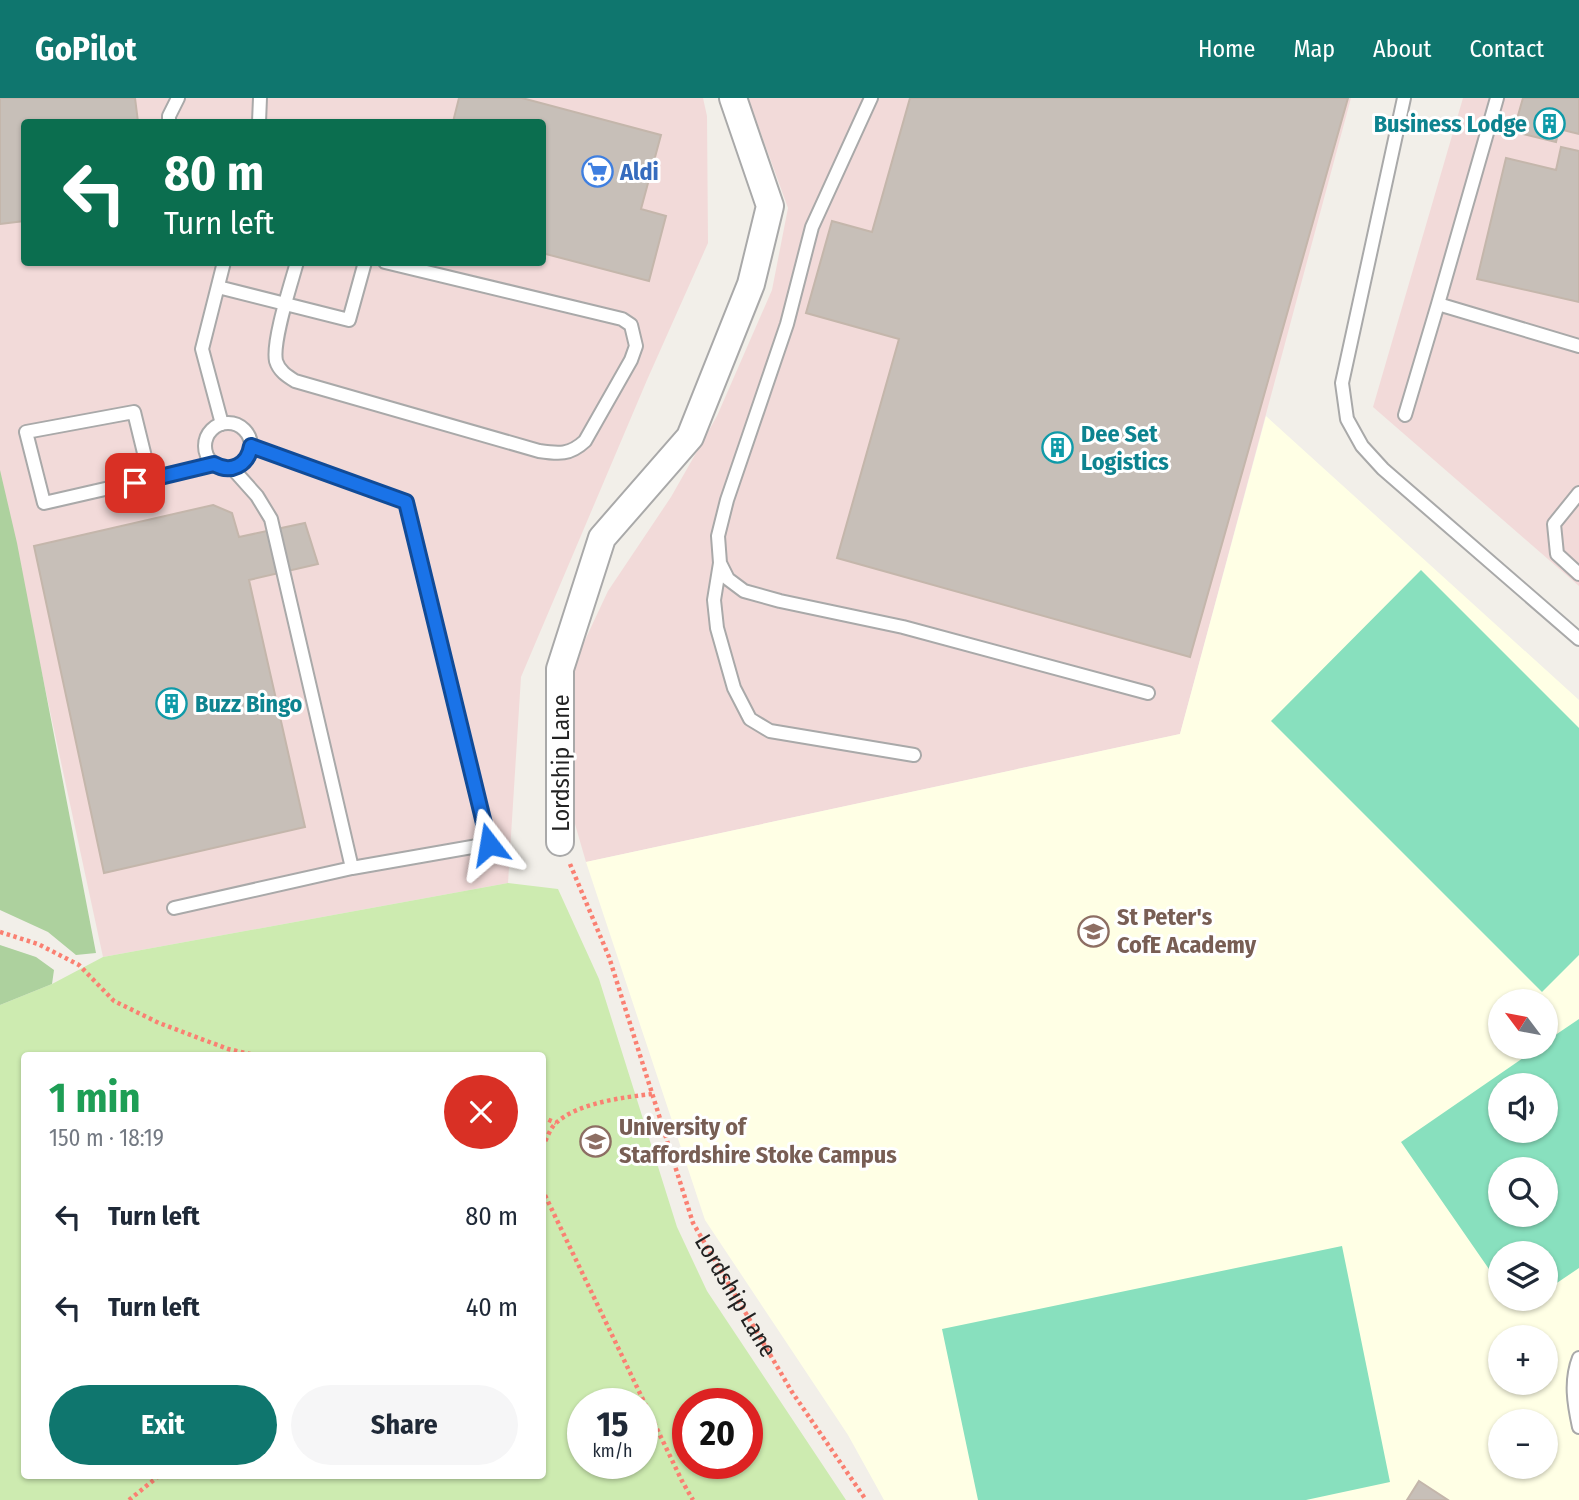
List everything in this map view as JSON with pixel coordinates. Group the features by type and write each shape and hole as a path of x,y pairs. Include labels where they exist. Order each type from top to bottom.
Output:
{"street":[{"name":"Lordship Lane","path":"560,842 560,669 602,538 690,437 751,284 770,206 733,98"}],"lane":[{"path":"169,119 178,98"},
{"path":"259,119 260,98"},
{"path":"871,98 812,227 786,324 726,500 718,536 720,563 714,600 717,628 734,688 750,719 770,731 915,755"},
{"path":"1404,98 1342,383 1347,419 1362,446 1383,470 1579,639"},
{"path":"1405,415 1497,98"},
{"path":"222,424 202,349 223,266"},
{"path":"296,266 276,360 283,373 295,381 539,451 560,454 574,451 584,441 631,360 636,346 631,325 622,319 402,266"},
{"path":"218,286 349,320 364,266"},
{"path":"1438,304 1579,345"},
{"path":"157,478 146,461 134,412 26,432 44,503 157,478 214,464"},
{"path":"222,424 241,427 249,437 250,454 245,462 232,468 221,468 214,464 205,449 211,431 222,424"},
{"path":"174,908 352,868 489,844 406,502 251,446"},
{"path":"232,468 257,496 271,519 352,868"},
{"path":"1579,493 1554,524 1557,554 1579,574"},
{"path":"720,563 728,579 744,591 903,627 1148,693"},
{"path":"1579,1358 1574,1370 1573,1401 1579,1427"}],"path":[{"name":"Lordship Lane","path":"560,842 609,957 692,1223 792,1392 866,1500"},
{"path":"0,932 38,944 79,965 114,1001 159,1023 242,1052"},
{"path":"546,1140 556,1123 574,1111 628,1097 652,1094"},
{"path":"546,1119 556,1123"},
{"path":"546,1197 693,1500"},
{"path":"130,1500 155,1479"}],"shaded area":[{"path":"0,98 703,98 707,116 708,243 521,677 508,883 103,957 0,479"},
{"path":"748,98 1351,98 1180,734 586,862 568,800 570,672 608,591 671,497 717,416 772,290 788,208"},
{"path":"1463,98 1579,98 1579,586 1373,407"},
{"name":"St Peter's CofE Academy","path":"1266,416 1579,700 1579,1500 884,1500 848,1435 705,1220 586,862 1180,734"}],"green space":[{"path":"0,470 17,543 96,953 76,955 48,932 0,910"},
{"path":"1421,570 1579,728 1579,955 1545,989 1539,989 1271,721"},
{"name":"University of Staffordshire Stoke Campus","path":"508,883 558,889 599,979 677,1227 707,1291 846,1500 0,1500 0,1005 52,984 103,957"},
{"path":"0,945 36,957 54,970 52,984 0,1005"},
{"path":"1579,1019 1579,1268 1558,1282 1558,1241 1488,1241 1488,1268 1401,1142 1488,1082 1488,1143 1558,1143 1558,1073 1501,1073 1522,1059 1558,1059 1558,1033"},
{"path":"1342,1246 1390,1482 1306,1500 978,1500 942,1329"}],"building":[{"path":"0,98 135,98 138,119 21,119 21,221 0,224"},
{"name":"Aldi","path":"459,98 522,98 661,135 641,209 666,216 649,281 546,254 546,119 454,119"},
{"name":"Dee Set Logistics","path":"910,98 1348,98 1190,657 837,558 899,339 806,313 832,221 872,232"},
{"name":"Business Lodge","path":"1523,98 1579,98 1579,134 1559,129 1556,142 1519,133 1522,120 1517,119"},
{"path":"1561,147 1579,151 1579,302 1477,279 1506,158 1556,170"},
{"name":"Buzz Bingo","path":"213,505 232,513 239,537 305,523 318,564 249,580 305,827 104,873 34,546"},
{"path":"1419,1481 1448,1500 1407,1500"}],"place":[{"name":"Business Lodge","path":"1550,124"},
{"name":"Aldi","path":"597,172"},
{"name":"Dee Set Logistics","path":"1058,448"},
{"name":"Buzz Bingo","path":"172,704"},
{"name":"St Peter's CofE Academy","path":"1094,931"},
{"name":"University of Staffordshire Stoke Campus","path":"596,1141"}],"route":[{"path":"135,483 214,464 221,468 242,465 250,454 251,446 406,502 489,844"}]}
